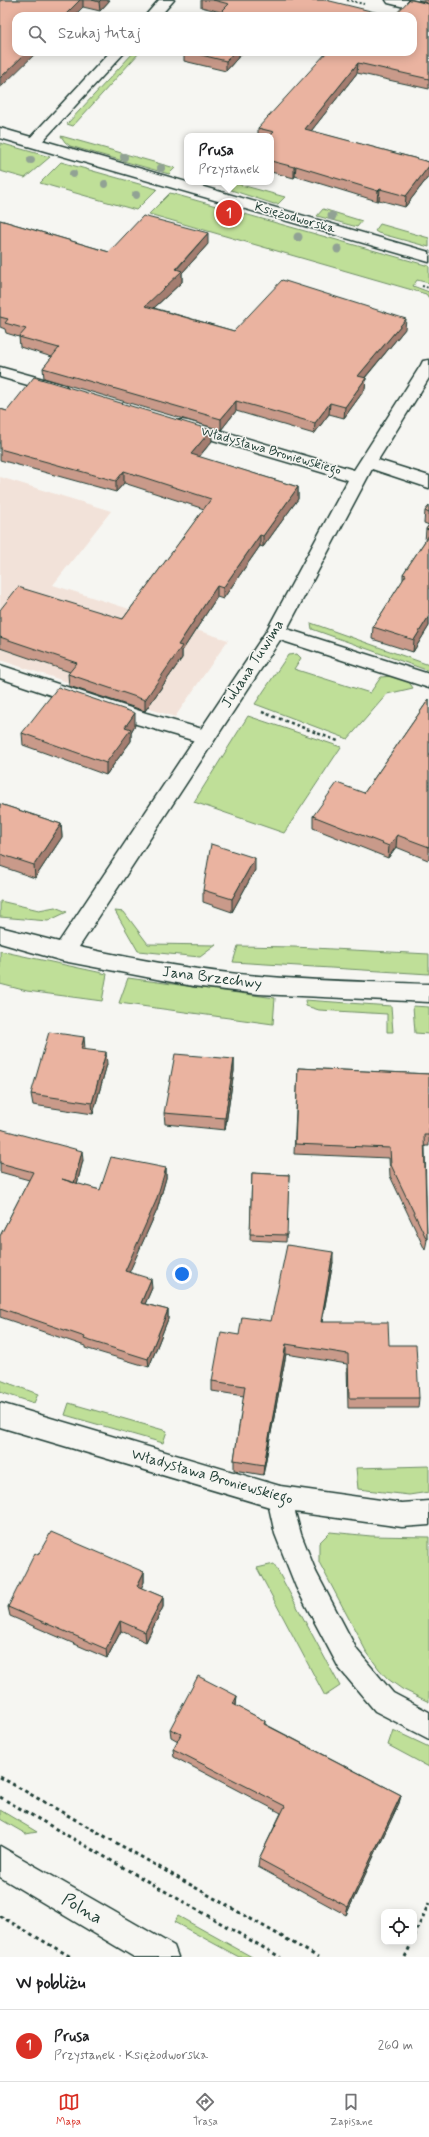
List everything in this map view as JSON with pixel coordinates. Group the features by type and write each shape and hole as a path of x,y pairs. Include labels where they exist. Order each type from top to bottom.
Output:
{"street":[{"path":"156,12 167,0"},
{"path":"392,0 429,9"},
{"path":"33,143 114,56"},
{"name":"Księżodworska","path":"0,133 429,257"},
{"name":"Juliana Tuwima","path":"63,953 276,632 363,470 429,366"},
{"path":"0,372 75,394"},
{"name":"Władysława Broniewskiego","path":"165,420 363,470 429,482"},
{"path":"276,632 429,681"},
{"name":"Jana Brzechwy","path":"0,935 63,953 151,971 260,985 429,992"},
{"name":"Władysława Broniewskiego","path":"0,1415 280,1498 324,1506 402,1515 429,1513"},
{"name":"Polna","path":"0,1861 163,1957"}],"lane":[{"path":"0,671 140,718 206,736"},
{"path":"280,1498 288,1534 305,1578 348,1659 384,1702 429,1726"}],"path":[{"path":"230,700 338,742"},
{"path":"0,1777 318,1957"},
{"path":"0,1797 280,1957"},
{"path":"417,1930 429,1903"},
{"path":"0,1916 71,1957"},
{"path":"405,1957 411,1945"}],"shaded area":[{"path":"0,477 111,511 53,585 228,640 175,717 0,660"}],"green space":[{"path":"130,56 136,56 73,126 67,124"},
{"path":"61,136 175,168 169,174 70,146"},
{"path":"0,143 50,157 25,178 0,171"},
{"path":"61,162 157,189 136,210 40,183"},
{"path":"233,185 241,185 285,197 278,204 274,204 231,190"},
{"path":"170,193 429,266 429,283 417,280 413,286 429,292 429,298 426,294 149,214"},
{"path":"323,209 362,221 357,227 317,216"},
{"path":"380,224 429,238 429,247 378,233 375,231"},
{"path":"311,623 429,665 429,671 312,629"},
{"path":"297,654 301,658 294,669 370,693 381,677 392,676 409,682 413,688 387,694 348,739 255,704 288,655"},
{"path":"248,716 341,747 284,833 194,802"},
{"path":"0,901 39,910 55,907 67,912 48,921 0,917"},
{"path":"115,911 124,912 148,944 216,945 200,957 138,951"},
{"path":"238,946 294,947 429,954 429,974 233,962"},
{"path":"0,951 107,974 102,1001 27,991 0,984"},
{"path":"128,978 275,998 273,1024 119,1003"},
{"path":"305,1000 391,1006 393,1032 387,1032 387,1014 319,1010 306,1006"},
{"path":"413,1006 429,1007 429,1034 415,1033"},
{"path":"0,1380 38,1394 34,1403 0,1392"},
{"path":"69,1403 167,1431 163,1443 65,1415"},
{"path":"429,1466 429,1492 409,1495 358,1489 356,1468"},
{"path":"330,1532 371,1536 429,1537 429,1702 402,1689 388,1679 366,1651 319,1562 319,1543"},
{"path":"274,1564 340,1686 325,1696 257,1568"},
{"path":"393,1730 429,1747 429,1767 388,1745"},
{"path":"0,1810 37,1832 26,1834 0,1819"},
{"path":"178,1916 252,1957 239,1957 174,1922"}],"building":[{"path":"0,0 80,0 68,12 12,12 12,56 23,56 0,78"},
{"path":"213,0 326,0 375,12 221,12 229,4"},
{"path":"409,0 429,4 429,79 358,63 305,129 429,162 429,166 406,196 380,189 378,191 296,166 294,167 274,162 274,132 258,128 323,56 417,56 417,12 398,12"},
{"path":"205,56 230,56 226,61"},
{"path":"143,216 208,233 176,269 182,271 145,306 234,331 282,280 406,319 358,376 366,378 345,407 330,403 315,423 236,401 221,419 43,368 59,348 19,337 26,329 5,323 8,319 0,317 0,220 109,252"},
{"path":"34,377 211,430 191,454 298,487 263,536 260,535 223,588 217,586 178,645 182,646 145,700 68,674 77,663 0,637 0,610 18,587 123,619 211,499 124,471 116,481 0,449 0,409 7,411"},
{"path":"429,506 429,513 425,511"},
{"path":"429,535 429,616 414,640 373,627 406,575 403,574"},
{"path":"58,687 135,713 125,727 131,729 106,763 22,733"},
{"path":"429,699 429,847 397,835 389,846 313,816 337,783 364,793"},
{"path":"0,804 61,824 34,865 0,854"},
{"path":"211,844 255,858 232,899 203,890"},
{"path":"49,1032 84,1037 81,1049 106,1052 92,1103 31,1094"},
{"path":"175,1054 234,1059 225,1118 164,1113"},
{"path":"298,1068 429,1074 429,1135 424,1135 427,1240 391,1165 390,1148 295,1144"},
{"path":"0,1129 82,1151 74,1183 100,1190 111,1157 166,1168 156,1201 125,1271 151,1279 141,1303 168,1310 148,1359 84,1339 85,1337 0,1308 0,1236 33,1172 0,1163"},
{"path":"252,1173 289,1175 287,1235 250,1234"},
{"path":"287,1245 333,1252 321,1322 388,1322 389,1345 416,1345 419,1398 349,1398 348,1354 286,1344 264,1465 234,1460 245,1386 212,1381 221,1332 239,1335 242,1317 271,1321"},
{"path":"51,1532 144,1572 137,1586 163,1597 145,1632 120,1621 106,1649 8,1607 35,1553 38,1555"},
{"path":"198,1676 237,1696 233,1704 265,1721 264,1724 401,1795 348,1907 259,1859 285,1806 173,1749 181,1734 170,1729"}],"place":[{"name":"Prusa","path":"229,213"}]}
